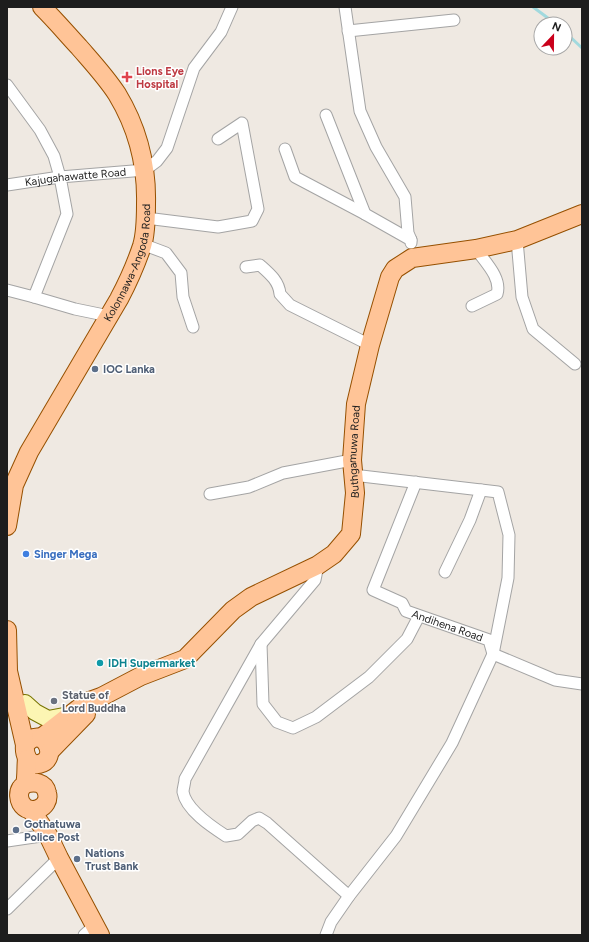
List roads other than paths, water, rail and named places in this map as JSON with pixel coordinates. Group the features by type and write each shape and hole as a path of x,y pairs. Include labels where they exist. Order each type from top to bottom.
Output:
{"main road":[{"name":"Kolonnawa-Angoda Road","path":"7,526 10,491 29,452 128,281 142,244 146,218 147,188 145,170 136,134 117,94 102,74 42,7"},
{"name":"Buthgamuwa Road","path":"37,749 101,698 141,676 185,659 233,610 251,596 318,565 334,554 351,534 355,494 353,468 356,404 370,345 390,277 411,249 476,249 517,240 582,214"},
{"path":"7,630 9,653 8,671 37,749 18,788 19,797 22,804 30,810 48,835 93,932"},
{"path":"9,653 15,665 26,703 47,794 48,835"},
{"name":"Buthgamuwa Road","path":"37,749 68,716 87,702 101,698"},
{"path":"26,703 35,712 48,719 68,716"},
{"path":"7,804 30,810 38,810 44,806 47,794 40,783 32,782 18,788"}],"street":[{"path":"145,170 157,161 167,148 194,68 221,32 232,7"},
{"path":"344,7 360,111 376,147 405,197 411,249"},
{"path":"348,31 454,20"},
{"path":"7,85 40,130 54,156 60,177 66,214 34,297"},
{"path":"326,115 365,214"},
{"path":"146,218 218,227 252,221 258,209 242,123 218,139"},
{"path":"285,149 295,177 365,214 411,249"},
{"name":"Kajugahawatte Road","path":"7,185 60,177 145,170"},
{"path":"517,240 522,297 533,329 575,364"},
{"path":"142,244 166,253 181,273 183,298 193,327"},
{"path":"472,306 497,294 499,287 497,280 476,249"},
{"path":"246,267 260,265 272,276 279,286 280,294 290,305 370,345"},
{"path":"7,290 75,309 109,316"},
{"path":"210,494 249,487 283,474 353,468 416,482 498,492 509,535 508,578 493,654 452,743 436,770 396,836 348,896 331,922 326,935"},
{"name":"Andihena Road","path":"416,482 373,590 402,603 406,611 488,640 493,654 555,680 582,684"},
{"path":"445,572 470,520 481,490"},
{"path":"318,565 315,580 261,644 185,779 183,792 189,806 213,828 226,836 238,834 252,821 259,818 267,823 348,896"},
{"path":"261,644 263,704 277,722 292,728 316,716 369,677 407,638 419,616"},
{"path":"7,841 48,835"},
{"path":"7,910 59,858"}],"waterway":[{"path":"533,7 545,16"},
{"path":"573,40 582,48"}],"place":[{"name":"Lions Eye Hospital","path":"127,77"},
{"name":"IOC Lanka","path":"95,369"},
{"name":"Singer Mega","path":"26,554"},
{"name":"IDH Supermarket","path":"100,663"},
{"name":"Statue of Lord Buddha","path":"54,701"},
{"name":"Gothatuwa Police Post","path":"16,830"},
{"name":"Nations Trust Bank","path":"77,859"}]}
